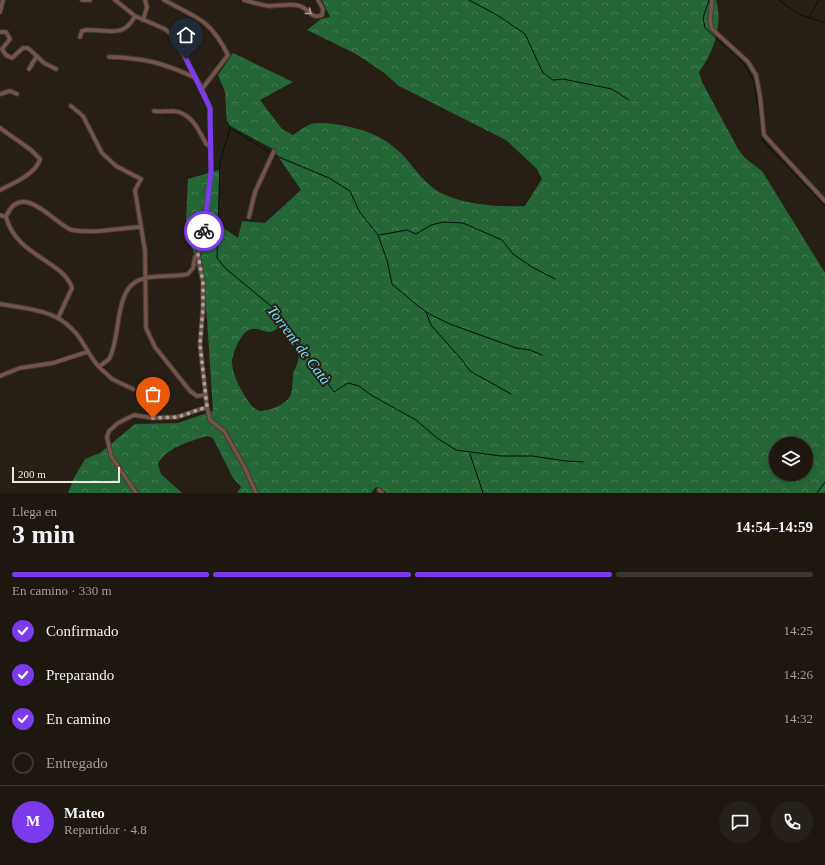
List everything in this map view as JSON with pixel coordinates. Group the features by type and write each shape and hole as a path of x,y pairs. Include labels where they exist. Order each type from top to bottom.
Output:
{"street":[{"path":"0,12 3,0"},
{"path":"82,0 90,0"},
{"path":"116,0 135,16 165,29 174,37 202,89 210,108 211,171 209,192 198,255 203,282 203,308 200,344 207,407 210,420 224,431 256,493"},
{"path":"143,20 146,7 145,0"},
{"path":"164,0 201,19 208,25 218,36 228,55 202,89"},
{"path":"244,0 268,6 296,5 302,7 312,16 319,17 324,13 318,0"},
{"path":"712,0 710,21 712,29 748,62 756,75 759,87 764,135 825,201"},
{"path":"80,37 82,31 86,30 121,32 130,26 135,16"},
{"path":"0,32 6,32 9,36 10,39 2,49 2,52 9,58 14,57 23,48 28,48 44,63 56,69"},
{"path":"29,69 37,56"},
{"path":"109,57 134,57 156,61 196,78"},
{"path":"0,94 10,91 17,94"},
{"path":"71,106 83,116 102,153 116,166 140,179 134,190 145,251 145,321 155,347 190,391 197,396 206,395"},
{"path":"154,111 172,111 184,114 194,122 206,144 210,146"},
{"path":"0,128 31,150 40,159 38,166 22,178 0,190"},
{"path":"249,217 255,192 274,151"},
{"path":"6,217 14,206 20,203 28,203 38,206 65,227 72,230 141,227"},
{"path":"0,215 6,217"},
{"path":"6,217 16,238 34,254 69,278 72,288 58,318"},
{"path":"99,367 108,360 112,352 120,313 127,290 134,283 145,278 188,274 191,272 194,260 198,255"},
{"path":"0,304 35,310 58,318 73,329 87,352 99,367 112,379 133,389"},
{"path":"0,376 20,368 53,363 87,352"},
{"path":"136,493 111,456 107,438 109,431 118,423 134,415 153,418 178,417 207,407"}],"green space":[{"path":"322,0 716,0 718,9 718,28 713,47 699,72 702,82 738,149 745,158 762,171 825,273 825,493 387,493 378,487 371,493 237,493 241,487 233,478 213,438 207,436 172,449 161,458 158,464 161,474 182,493 68,493 74,478 85,459 100,453 135,424 178,423 213,411 206,304 186,222 188,179 219,170 219,225 238,238 242,221 265,223 301,190 273,149 227,124 225,92 218,75 233,53 293,82 260,100 282,129 293,135 304,127 318,123 335,124 371,133 387,142 402,154 425,181 435,190 450,197 471,203 525,206 542,179 537,169 506,140 399,86 383,72 356,54 307,30 321,19 330,17","holes":["282,326 296,343 299,353 297,365 293,374 292,392 289,398 282,404 272,409 259,411 250,403 237,381 232,366 235,349 244,333 250,329 271,332"]}],"waterway":[{"path":"469,0 497,15 525,34 543,73 553,80 563,79 612,89 629,100"},
{"path":"709,0 703,18 705,28 742,61 754,81 763,141 825,206"},
{"path":"779,0 799,14 825,23"},
{"path":"809,17 819,0"},
{"name":"Torrent de Catà","path":"227,122 230,128 220,162 217,258 225,268 277,311 334,392 348,383 359,386 371,395 416,420 437,438 456,450 501,456 532,456 583,462"},
{"path":"230,128 271,153"},
{"path":"274,155 329,178 350,191 359,211 378,235 387,260 392,284 418,306 431,315 450,324 516,348 530,350 542,355"},
{"path":"379,235 407,230 416,234 431,225 443,222 463,223 502,240 513,254 532,267 555,279"},
{"path":"426,312 431,325 470,371 511,394"},
{"path":"470,454 483,493"},
{"path":"817,493 825,482"}],"way so far":[{"path":"153,418 178,417 207,407 200,344 203,308 203,282 199,268 198,255 204,231"}],"route":[{"path":"186,59 188,66 202,89 210,108 211,171 204,231"}]}
